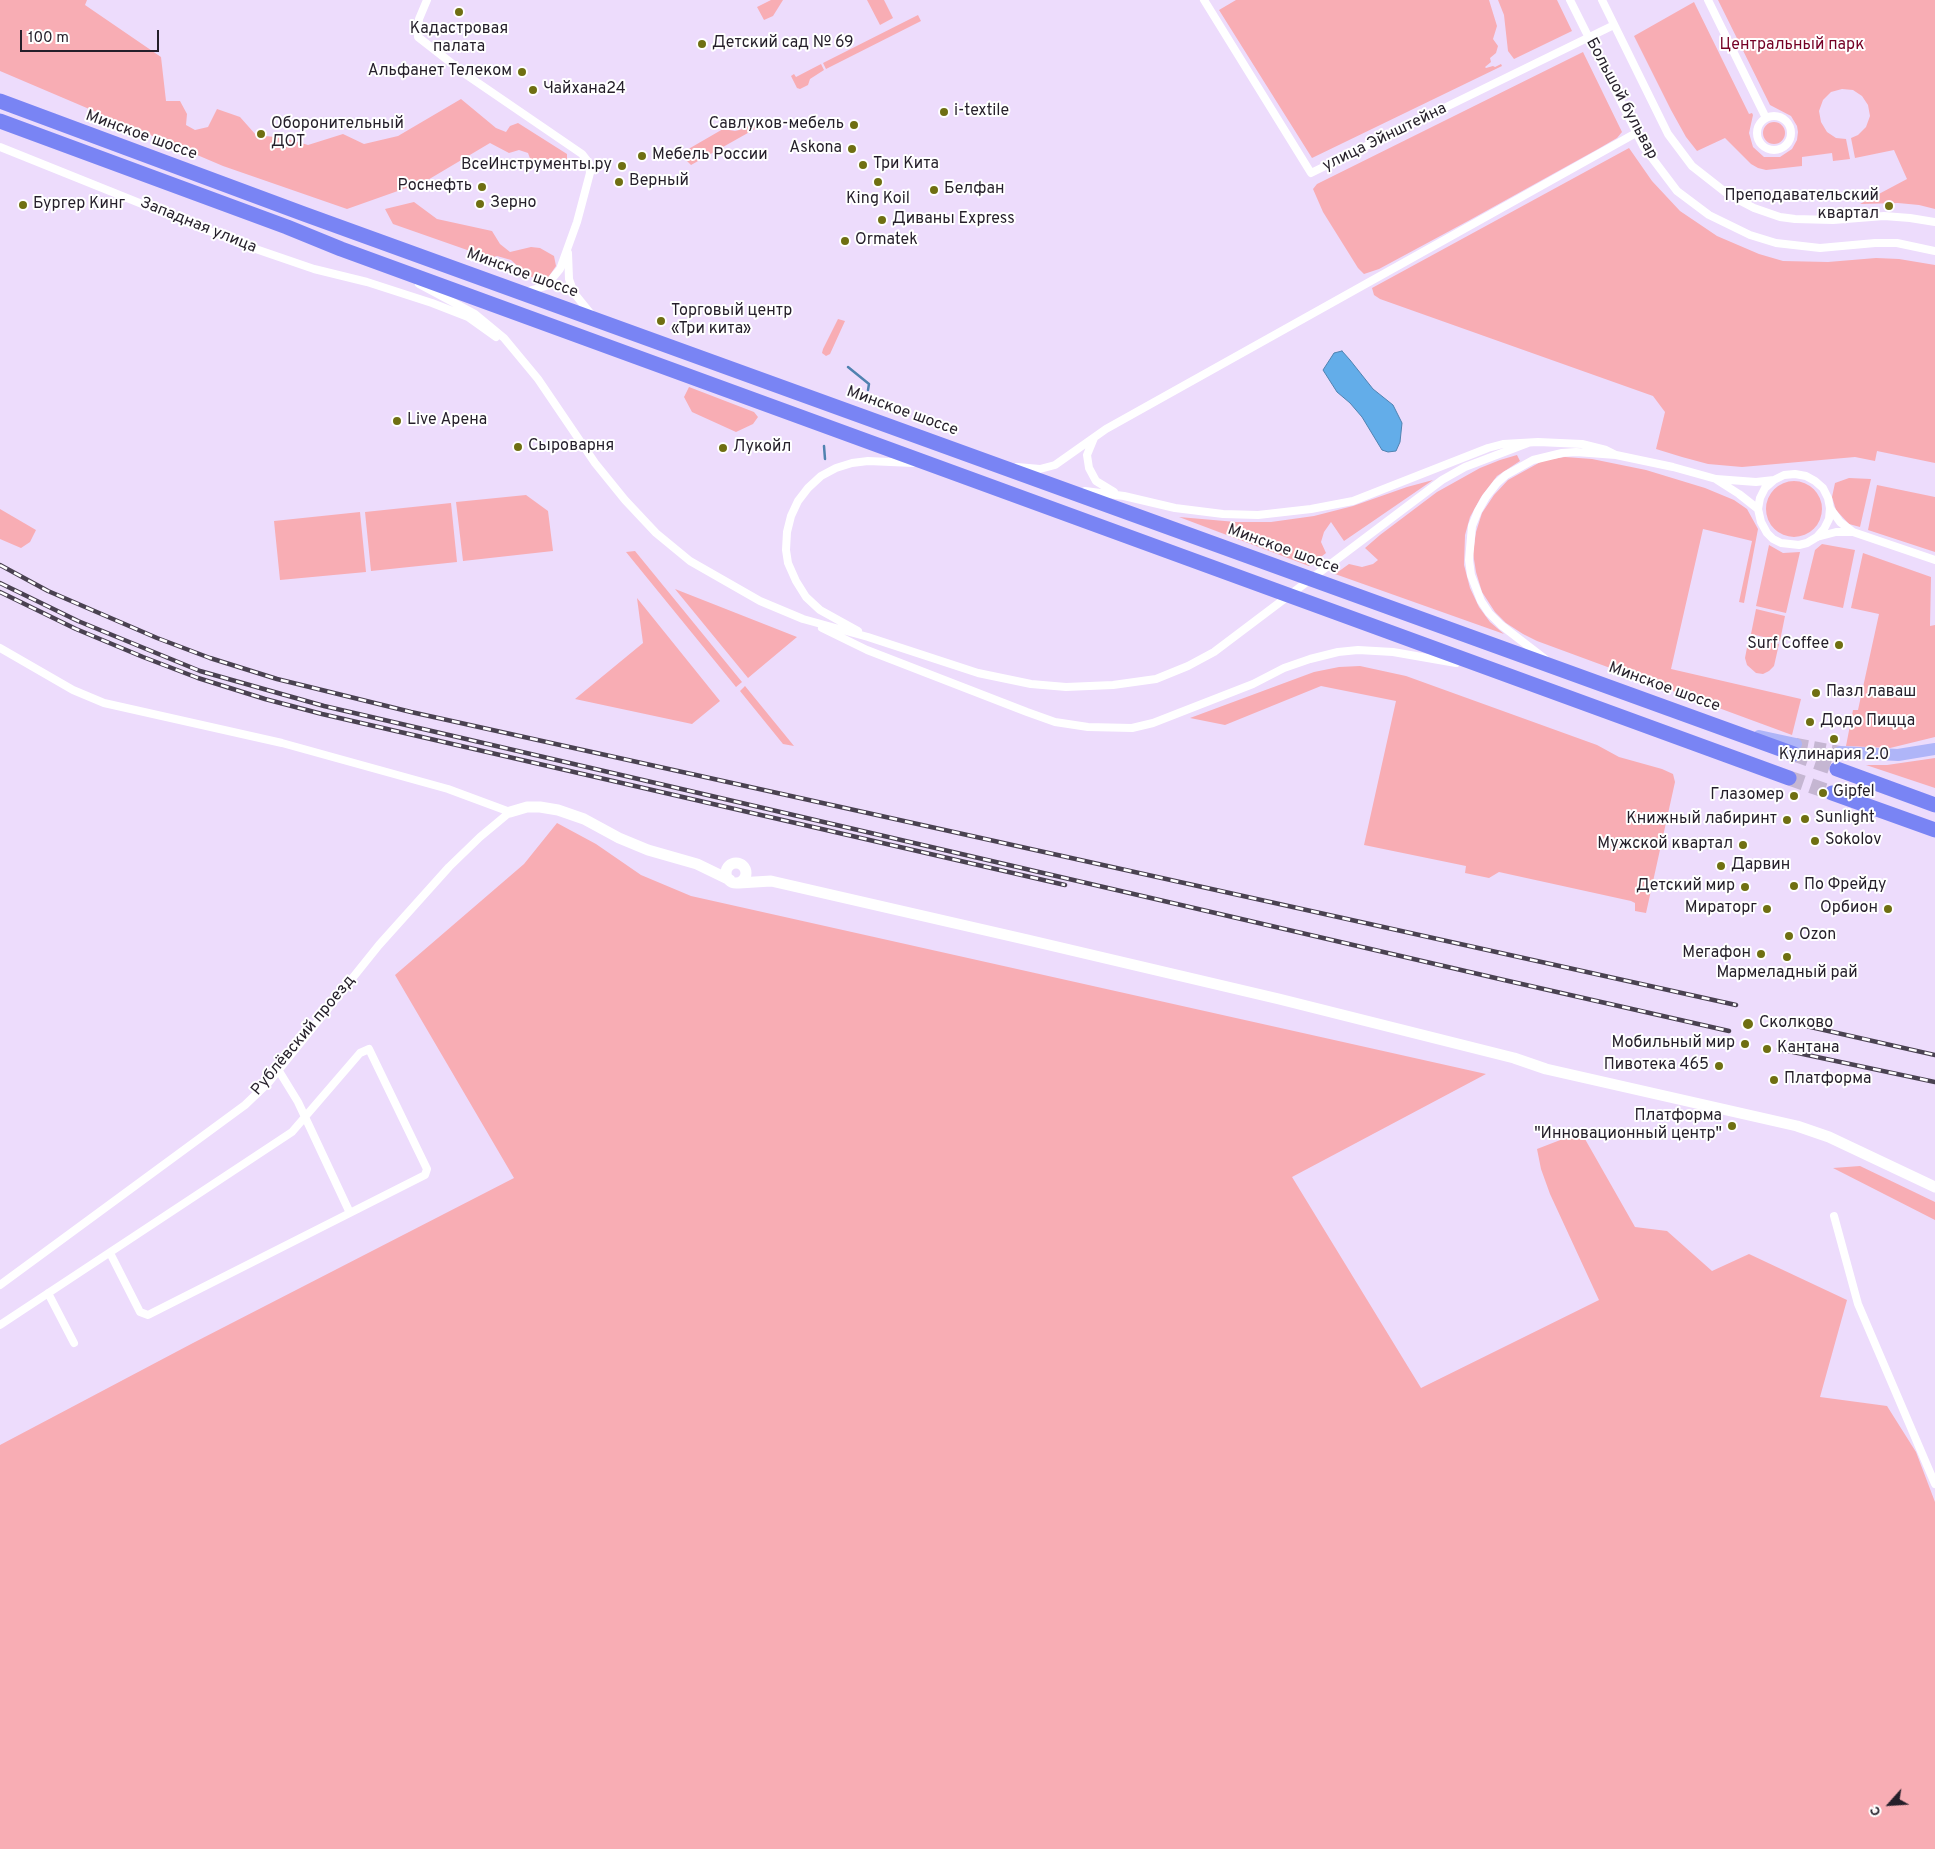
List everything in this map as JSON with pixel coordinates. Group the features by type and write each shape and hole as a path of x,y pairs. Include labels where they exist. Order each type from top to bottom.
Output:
{"highway":[{"name":"Минское шоссе","path":"0,101 132,151 1710,723 1795,749"},
{"path":"0,121 368,259 1789,778"},
{"path":"1837,769 1935,805"},
{"path":"1832,793 1935,830"}],"main road":[{"path":"1840,752 1898,755 1935,749"}],"street":[{"path":"427,0 419,19 418,37 468,76 582,154 589,163 590,173 568,251 560,269 546,286 523,293"},
{"name":"улица Эйнштейна","path":"1204,0 1311,173 1614,25"},
{"name":"Большой бульвар","path":"1570,0 1636,133 1652,160 1677,191 1709,215 1750,235 1776,243 1820,248 1897,243 1935,251"},
{"name":"Большой бульвар","path":"1602,0 1658,117 1679,151 1703,175 1729,195 1754,208 1780,217 1795,219 1833,220 1884,216 1935,222"},
{"path":"1708,0 1766,118"},
{"path":"1779,117 1789,125 1790,138 1782,148 1769,150 1759,142 1758,128 1766,118 1779,117"},
{"path":"997,465 1040,469 1055,465 1106,430 1636,133"},
{"name":"Западная улица","path":"0,147 244,245 314,269 432,302 468,317 490,331 520,358"},
{"path":"568,251 569,279 574,293 596,319"},
{"path":"368,259 475,314 504,338 538,379 595,463 624,500 656,533 690,561 760,601 803,619 867,650 1027,712 1056,722 1088,727 1132,728 1153,723 1252,684 1284,668 1310,658 1358,650 1393,652 1433,658 1509,675"},
{"path":"1094,438 1087,455 1089,468 1096,481 1108,490 1124,496"},
{"path":"1058,487 1124,496 1175,508 1223,514 1258,514 1293,511 1353,501 1502,444 1538,442 1582,444 1606,450 1616,455"},
{"path":"803,619 868,637 978,672 1031,684 1066,687 1156,679 1188,666 1214,652 1442,480 1482,460 1528,443"},
{"path":"1562,669 1501,625 1480,601 1471,575 1469,560 1472,526 1478,511 1496,483 1518,467 1533,460 1562,452 1576,452 1616,455 1673,467 1716,479 1756,482 1774,480 1789,474 1806,476 1823,488 1830,508 1829,519 1817,537"},
{"path":"868,637 820,610 806,596 796,581 788,563 786,550 787,532 791,516 798,501 808,488 821,476 836,468 852,463 882,461 936,465"},
{"path":"1716,479 1758,509"},
{"path":"1774,480 1765,488 1760,498 1758,509 1760,522 1767,533 1781,543 1799,545 1817,537 1836,532 1853,532"},
{"path":"1830,508 1840,522 1853,532 1935,560"},
{"path":"0,648 73,690 104,703 282,743 448,789 510,812 527,807 558,810 584,819 648,850 698,864 734,882 771,882 1279,999 1514,1058 1546,1069 1797,1126 1829,1137 1935,1187"},
{"name":"Рублёвский проезд","path":"0,1285 246,1105 278,1071 379,945 449,867 480,837 510,812"},
{"path":"698,864 738,864 771,882"},
{"path":"734,882 746,875 738,864"},
{"path":"734,882 727,871 738,864"},
{"path":"0,1325 292,1132 360,1053 369,1049 428,1169 425,1175 148,1315 140,1312 110,1253"},
{"path":"278,1071 305,1116 350,1213"},
{"path":"1834,1216 1858,1304 1935,1484"},
{"path":"48,1294 74,1343"}],"green space":[{"path":"0,0 87,0 85,5 161,57 166,101 180,101 187,114 186,125 195,130 208,127 217,109 240,117 256,135 284,138 308,145 343,134 364,144 398,136 461,99 496,128 506,132 510,126 518,123 567,154 567,161 562,167 554,166 550,159 531,161 528,153 519,150 509,153 490,143 426,181 347,209 223,166 0,71"},
{"path":"771,0 783,0 773,16 764,20 757,7"},
{"path":"867,0 884,0 893,18 880,25"},
{"path":"1236,0 1489,0 1497,26 1493,39 1498,46 1496,53 1490,58 1491,62 1485,67 1495,67 1501,64 1502,66 1312,158 1219,10"},
{"path":"1498,0 1557,0 1572,31 1514,59 1508,51 1504,15"},
{"name":"Центральный парк","path":"1718,0 1935,0 1935,209 1898,203 1860,204 1907,179 1894,150 1855,158 1851,138 1858,135 1866,127 1870,116 1868,105 1862,96 1853,90 1842,89 1831,92 1823,100 1819,111 1821,122 1827,132 1836,138 1846,139 1850,159 1833,161 1832,153 1802,157 1802,166 1766,170 1751,164 1725,138 1697,151 1686,137 1671,110 1634,36 1694,2 1749,114 1752,113 1753,115 1749,133 1753,147 1764,157 1780,157 1792,149 1797,140 1797,126 1791,116 1770,105"},
{"path":"918,15 921,21 826,69 823,63"},
{"path":"1583,52 1622,132 1617,138 1379,269 1364,274 1358,268 1323,212 1313,189 1317,184"},
{"path":"821,64 824,70 810,79 808,85 800,89 797,88 791,76 794,74 796,77"},
{"path":"757,121 762,125 691,165 683,157 685,151 723,129 735,131"},
{"path":"1774,122 1784,129 1785,133 1778,143 1774,144 1764,137 1763,133 1770,123"},
{"path":"1629,148 1652,181 1680,211 1717,236 1759,254 1783,261 1828,262 1876,258 1899,259 1935,265 1935,463 1877,451 1875,461 1855,457 1742,467 1708,464 1682,457 1656,449 1665,412 1653,396 1380,299 1374,295 1372,288"},
{"path":"414,202 437,219 492,231 500,244 510,252 531,247 540,248 554,256 556,266 547,279 537,280 526,274 511,260 497,256 490,258 393,224 385,209"},
{"path":"838,319 845,321 830,354 826,356 822,353 823,349"},
{"path":"689,387 754,412 758,417 753,424 736,432 692,412 684,397"},
{"path":"1517,455 1520,461 1497,476 1481,497 1470,517 1465,535 1464,565 1470,588 1479,607 1490,622 1504,634 1335,574 1349,564 1362,567 1373,564 1378,560 1365,548 1437,492 1480,468"},
{"path":"1565,457 1592,459 1646,470 1705,488 1734,500 1747,509 1758,529 1744,603 1739,602 1752,541 1703,529 1671,669 1801,699 1792,735 1537,641 1506,623 1495,612 1482,592 1473,553 1476,532 1482,513 1494,495 1508,480 1544,460"},
{"path":"1849,478 1871,479 1860,527 1849,524 1836,510 1832,497 1835,483"},
{"path":"1433,480 1344,541 1331,522 1324,532 1321,542 1326,553 1309,566 1179,517 1236,522 1271,522 1314,516 1353,506"},
{"path":"1794,481 1805,483 1814,489 1820,498 1822,509 1820,520 1814,529 1805,535 1794,537 1783,535 1774,529 1768,520 1766,509 1768,498 1774,489 1783,483"},
{"path":"1877,485 1935,497 1935,552 1868,530"},
{"path":"526,495 548,511 553,551 463,561 456,502"},
{"path":"451,503 457,562 371,571 365,512"},
{"path":"0,509 36,530 30,542 21,548 0,539"},
{"path":"360,512 366,572 280,580 274,521"},
{"path":"1822,544 1855,550 1843,608 1803,599 1815,550"},
{"path":"1769,545 1783,553 1800,552 1786,613 1756,606"},
{"path":"635,551 742,682 736,687 626,552"},
{"path":"1863,553 1931,577 1930,626 1935,625 1935,737 1890,748 1846,746 1853,710 1858,710 1879,614 1851,608"},
{"path":"675,589 797,637 748,678"},
{"path":"637,598 720,701 692,724 575,699 643,643"},
{"path":"1756,609 1785,616 1780,641 1751,634"},
{"path":"1749,637 1779,644 1774,666 1763,674 1756,673 1747,665 1745,658"},
{"path":"1360,666 1406,676 1597,745 1619,757 1673,774 1675,782 1646,913 1635,911 1635,903 1631,901 1499,872 1489,878 1465,873 1466,866 1364,845 1396,701 1321,686 1225,725 1190,718 1314,672 1339,667"},
{"path":"745,686 794,746 783,744 740,691"},
{"path":"1935,758 1935,788 1866,765 1887,765"},
{"path":"557,823 596,844 641,875 691,896 1486,1074 1292,1177 1421,1388 1599,1300 1550,1194 1541,1169 1537,1149 1581,1132 1635,1227 1667,1231 1712,1271 1749,1254 1847,1300 1820,1397 1887,1406 1916,1452 1935,1502 1935,1849 0,1849 0,1445 193,1343 514,1178 395,975 524,864"},
{"path":"1860,1166 1935,1202 1935,1220 1833,1168"}],"water":[{"path":"1342,351 1373,389 1393,405 1402,423 1400,442 1396,451 1388,452 1382,450 1362,417 1337,392 1323,370 1334,353"}],"waterway":[{"path":"848,367 869,384 868,390"},
{"path":"824,446 825,459"}],"tunnel":[{"path":"1796,744 1840,752"},
{"path":"1794,754 1837,769"},
{"path":"1789,778 1832,793"}],"railway":[{"path":"0,565 48,591 157,638 210,658 277,679 411,712 1736,1005"},
{"path":"0,583 78,621 200,671 324,706 1729,1031"},
{"path":"0,592 76,629 143,657 198,678 265,699 322,714 1065,885"},
{"path":"1784,1021 1935,1055"},
{"path":"1779,1049 1935,1082"}],"place":[{"name":"Кадастровая палата","path":"459,12"},
{"name":"Детский сад № 69","path":"702,44"},
{"name":"Альфанет Телеком","path":"522,72"},
{"name":"Чайхана24","path":"533,90"},
{"name":"i-textile","path":"944,112"},
{"name":"Савлуков-мебель","path":"854,125"},
{"name":"Оборонительный ДОТ","path":"261,134"},
{"name":"Askona","path":"852,149"},
{"name":"Мебель России","path":"642,156"},
{"name":"Три Кита","path":"863,165"},
{"name":"ВсеИнструменты.ру","path":"622,166"},
{"name":"Верный","path":"619,182"},
{"name":"King Koil","path":"878,182"},
{"name":"Роснефть","path":"482,187"},
{"name":"Белфан","path":"934,190"},
{"name":"Зерно","path":"480,204"},
{"name":"Бургер Кинг","path":"23,205"},
{"name":"Преподавательский квартал","path":"1889,206"},
{"name":"Диваны Express","path":"882,220"},
{"name":"Ormatek","path":"845,241"},
{"name":"Торговый центр «Три кита»","path":"661,321"},
{"name":"Live Арена","path":"397,421"},
{"name":"Сыроварня","path":"518,447"},
{"name":"Лукойл","path":"723,448"},
{"name":"Surf Coffee","path":"1839,645"},
{"name":"Пазл лаваш","path":"1816,693"},
{"name":"Додо Пицца","path":"1810,722"},
{"name":"Кулинария 2.0","path":"1834,739"},
{"name":"Gipfel","path":"1823,793"},
{"name":"Глазомер","path":"1794,796"},
{"name":"Sunlight","path":"1805,819"},
{"name":"Книжный лабиринт","path":"1787,820"},
{"name":"Sokolov","path":"1815,841"},
{"name":"Мужской квартал","path":"1743,845"},
{"name":"Дарвин","path":"1721,866"},
{"name":"По Фрейду","path":"1794,886"},
{"name":"Детский мир","path":"1745,887"},
{"name":"Мираторг","path":"1767,909"},
{"name":"Орбион","path":"1888,909"},
{"name":"Ozon","path":"1789,936"},
{"name":"Мегафон","path":"1761,954"},
{"name":"Мармеладный рай","path":"1787,957"},
{"name":"Сколково","path":"1748,1024"},
{"name":"Мобильный мир","path":"1745,1044"},
{"name":"Кантана","path":"1767,1049"},
{"name":"Пивотека 465","path":"1719,1066"},
{"name":"Платформа","path":"1774,1080"},
{"name":"Платформа \"Инновационный центр\"","path":"1732,1126"}]}
